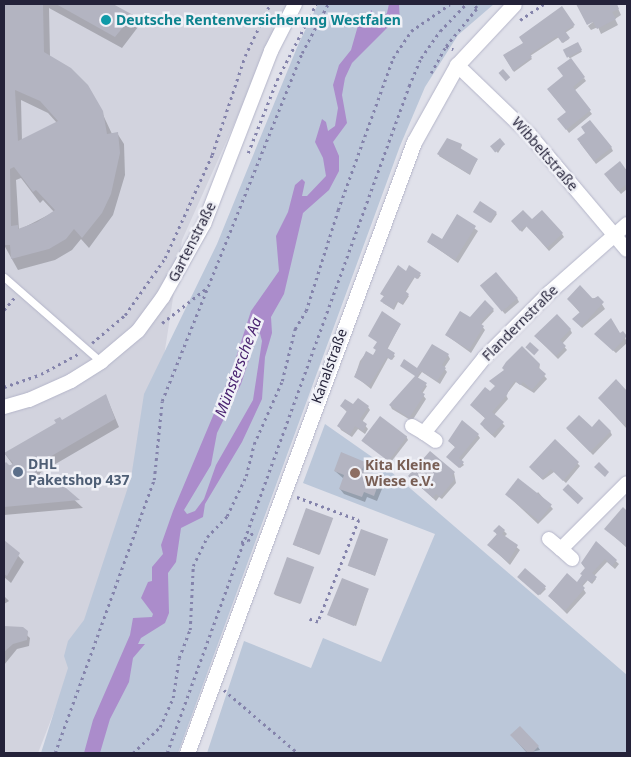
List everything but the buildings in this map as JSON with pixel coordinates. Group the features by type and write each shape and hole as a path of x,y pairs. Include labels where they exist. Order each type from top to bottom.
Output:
{"main road":[{"name":"Kanalstraße","path":"187,753 396,186 414,142 456,64 514,4"}],"street":[{"name":"Gartenstraße","path":"4,407 29,400 62,385 101,362 138,331 182,266 204,224 271,51 295,4"},
{"name":"Wibbeltstraße","path":"456,64 530,135 627,250"},
{"name":"Flandernstraße","path":"412,426 430,437 484,358 613,235 627,224"},
{"path":"561,549 627,483"},
{"path":"550,539 572,559"}],"lane":[{"path":"4,277 101,362"}],"path":[{"path":"4,387 41,374 86,348 125,315 165,258 212,155 245,56 270,4"},
{"path":"55,753 154,480 162,401 302,53 328,4"},
{"path":"133,753 160,727 173,698 179,658 190,630 193,566 207,537 227,516 246,476 254,444 282,381 295,329 311,298 338,210 393,58 411,31 450,4"},
{"path":"167,753 409,86 421,58 440,31 466,4"},
{"path":"432,73 446,46 476,8 472,4"},
{"path":"446,46 452,49"},
{"path":"162,323 209,286"},
{"path":"4,310 10,306"},
{"path":"265,479 274,482"},
{"path":"294,496 359,520 318,622 309,619"},
{"path":"212,684 223,689 298,753"},
{"path":"188,696 195,694"},
{"path":"290,753 292,749"}],"shaded area":[{"path":"4,4 288,4 182,240 145,479 38,753 4,753"},
{"path":"318,4 494,4 458,35 425,87 400,146 178,753 41,753 68,668 64,656 68,641 84,620 131,478 144,394 217,244 298,45"},
{"path":"325,424 382,464 627,675 627,753 207,753 244,641 311,668 323,638 381,662 435,534 303,483"}],"water":[{"name":"Münstersche Aa","path":"389,4 399,4 400,23 395,21 391,24 352,63 345,78 342,95 347,123 333,142 339,156 339,171 329,190 303,213 284,294 271,317 272,333 265,357 262,399 242,442 205,504 203,517 181,528 176,562 168,573 169,613 165,623 141,638 138,644 145,644 133,658 129,682 110,719 100,753 84,753 93,720 130,635 133,618 152,617 153,614 141,598 148,582 152,581 152,567 163,554 161,545 173,511 231,373 251,311 279,271 276,236 288,212 295,185 302,179 305,182 302,196 307,196 326,176 323,158 315,142 322,119 326,122 328,131 335,126 338,108 333,85 339,65 351,50 359,22 372,10 371,22 375,25 387,13","holes":["259,330 262,341 253,400 216,465 204,499 195,511 187,514 184,510 211,465 217,433 241,384"]}],"place":[{"name":"Deutsche Rentenversicherung Westfalen","path":"106,20"},
{"name":"DHL Paketshop 437","path":"18,472"},
{"name":"Kita Kleine Wiese e.V.","path":"355,473"}]}
